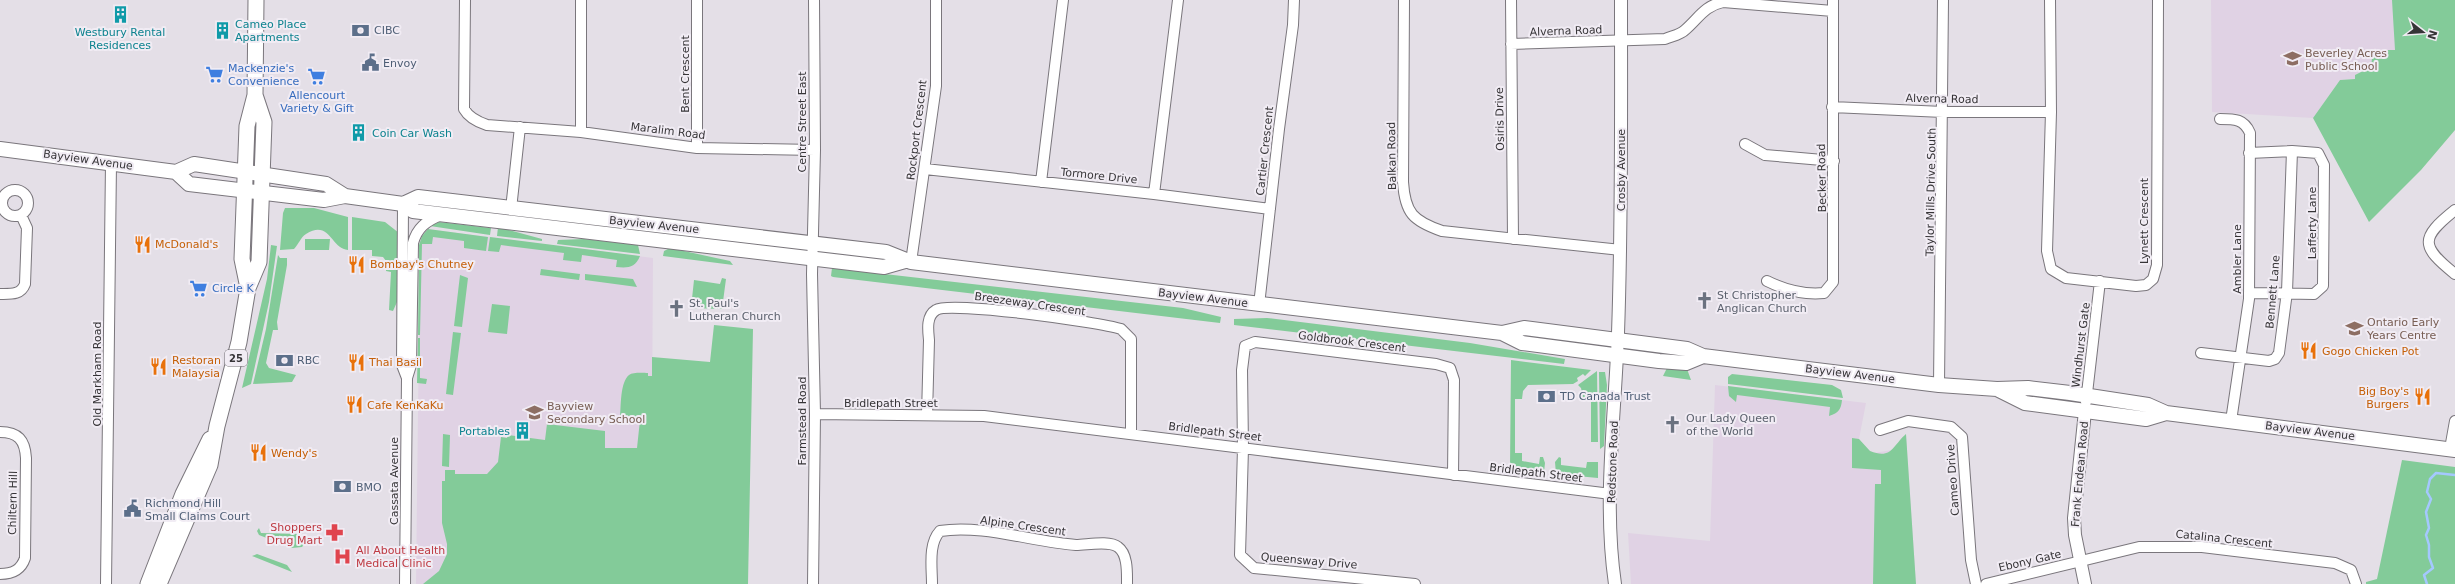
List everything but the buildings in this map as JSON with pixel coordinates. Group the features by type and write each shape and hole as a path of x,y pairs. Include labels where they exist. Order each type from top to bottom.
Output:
{"main road":[{"name":"25","path":"248,288 242,259 247,173 247,126 255,95 256,0"},
{"name":"25","path":"159,584 210,465 217,426 239,342 248,288 259,262 264,122 255,95"},
{"name":"Bayview Avenue","path":"0,149 176,172 194,164 326,184 345,196"},
{"name":"Bayview Avenue","path":"176,172 189,184 261,194 281,194 324,200 345,196 403,204 413,211 442,215 884,267 908,262"},
{"name":"Bayview Avenue","path":"403,204 418,197 812,243 886,252 908,262 1502,333 1524,328 1687,349 1703,356 1939,385 1997,389 2028,388 2148,405 2166,414"},
{"name":"Bayview Avenue","path":"1502,333 1522,343 1686,363 1703,356"},
{"name":"Bayview Avenue","path":"1997,389 2025,403 2085,411 2146,419 2166,414 2452,449"},
{"name":"25","path":"148,584 196,466 217,426"}],"street":[{"name":"Maralim Road","path":"465,0 464,109 472,119 483,123 581,132 697,148 815,150"},
{"path":"581,0 581,132"},
{"name":"Bent Crescent","path":"697,0 697,148"},
{"name":"Centre Street East","path":"812,259 815,150 814,0"},
{"name":"Rockport Crescent","path":"908,262 925,169 929,123 936,86 936,0"},
{"path":"1041,182 1063,0"},
{"path":"1154,194 1178,0"},
{"name":"Cartier Crescent","path":"1259,304 1293,25 1294,0"},
{"name":"Balkan Road","path":"1404,0 1403,182 1408,207 1417,221 1442,231 1621,250"},
{"name":"Osiris Drive","path":"1511,0 1513,238"},
{"name":"Crosby Avenue","path":"1618,340 1621,250 1621,0"},
{"name":"Becker Road","path":"1767,281 1781,288 1811,294 1824,293 1833,282 1833,0"},
{"name":"Taylor Mills Drive South","path":"1939,385 1944,112 1943,0"},
{"name":"Lynett Crescent","path":"2050,0 2051,112 2047,251 2051,269 2066,278 2141,286 2151,282 2156,272 2158,0"},
{"name":"Alverna Road","path":"1511,44 1665,39 1684,31 1705,9 1723,2 1833,11"},
{"name":"Alverna Road","path":"1832,107 1944,112 2051,112"},
{"name":"Ambler Lane","path":"2220,119 2240,120 2248,126 2250,133 2249,292 2231,421"},
{"path":"511,209 520,127"},
{"path":"1745,144 1765,155 1834,161"},
{"name":"Lafferty Lane","path":"2249,153 2292,151 2318,153 2324,165 2323,286 2314,294 2249,292"},
{"name":"Bennett Lane","path":"2200,353 2269,361 2278,356 2287,292 2292,151"},
{"name":"Old Markham Road","path":"106,584 111,163"},
{"name":"Tormore Drive","path":"925,169 1154,194 1270,209"},
{"name":"Cassata Avenue","path":"403,204 402,365 407,378"},
{"path":"2455,210 2438,223 2429,238 2428,244 2432,254 2455,274"},
{"path":"0,294 18,293 23,290 25,284 27,228 22,215"},
{"name":"Cassata Avenue","path":"405,584 407,378 411,365 413,244 420,227 432,218 442,215"},
{"name":"Farmstead Road","path":"812,259 815,414 813,584"},
{"name":"Windhurst Gate","path":"2085,411 2100,281"},
{"name":"Breezeway Crescent","path":"927,415 928,329 930,318 935,310 940,308 963,307 1030,314 1121,329 1130,339 1131,433"},
{"name":"Redstone Road","path":"1615,584 1611,550 1611,494 1618,340"},
{"name":"Goldbrook Crescent","path":"1243,448 1242,359 1245,346 1248,344 1255,342 1436,364 1450,368 1453,373 1452,475"},
{"name":"Frank Endean Road","path":"2085,411 2074,518 2080,562 2085,584"},
{"name":"Bridlepath Street","path":"815,414 984,416 1131,433 1611,494"},
{"name":"Cameo Drive","path":"1880,430 1908,421 1951,427 1962,437 1971,560 1976,584"},
{"path":"2452,449 2455,421"},
{"name":"Chiltern Hill","path":"0,432 13,432 25,446 26,458 25,558 22,566 16,572 0,574"},
{"name":"Queensway Drive","path":"1243,448 1240,555 1254,568 1415,584"},
{"name":"Alpine Crescent","path":"932,584 932,553 935,536 940,531 951,530 1077,545 1116,545 1122,550 1125,558 1127,584"},
{"name":"Catalina Crescent","path":"2080,562 2139,547 2202,547 2335,564 2351,570 2356,584"},
{"name":"Ebony Gate","path":"1986,584 2080,562"}],"shaded area":[{"name":"Beverley Acres Public School","path":"2211,0 2394,0 2395,50 2355,75 2355,79 2340,80 2313,118 2212,112"},
{"name":"Bayview Secondary School","path":"434,230 653,258 652,423 748,584 416,584 420,242"},
{"path":"1715,385 1866,403 1859,439 1866,449 1874,453 1892,450 1906,434 1916,584 1631,584 1628,533 1710,541"}],"green space":[{"path":"2392,0 2455,0 2455,130 2421,170 2369,222 2313,118 2340,80 2355,79 2355,75 2371,67 2373,50 2395,50"},
{"path":"285,208 314,208 348,217 348,250 338,245 325,232 314,230 302,237 294,249 280,250 283,213"},
{"path":"352,217 385,222 399,233 397,302 393,311 389,310 391,272 386,271 386,261 383,257 372,256 372,250 352,250"},
{"path":"439,222 491,228 490,235 430,226"},
{"path":"498,227 542,239 542,241 497,236"},
{"path":"428,229 488,237 486,251 464,248 464,241 433,237 432,244 422,244 420,335 418,335 419,245 422,236"},
{"path":"490,237 640,256 636,263 631,266 616,267 617,260 582,255 581,262 563,260 564,253 501,245 499,252 488,251"},
{"path":"305,239 330,239 329,250 305,250"},
{"path":"584,239 638,245 640,254 557,244 558,240"},
{"path":"271,245 277,246 269,302 251,384 242,388 267,279"},
{"path":"670,248 730,261 733,265 663,256 664,251"},
{"path":"278,255 280,258 287,258 287,265 277,322 278,330 273,330 266,363 269,368 296,375 292,382 253,384 266,329"},
{"path":"832,268 1183,308 1221,317 1220,323 833,277 831,276"},
{"path":"541,269 580,274 579,280 540,275"},
{"path":"585,274 633,279 637,287 585,280"},
{"path":"460,275 468,278 462,327 454,326"},
{"path":"722,278 726,279 722,309 691,308 694,280 720,284"},
{"path":"492,304 510,306 507,334 488,332"},
{"path":"1267,318 1470,343 1565,359 1564,364 1234,325 1234,319"},
{"path":"714,325 753,329 748,584 423,584 439,571 447,554 447,544 442,523 442,481 445,481 445,470 455,470 455,474 487,474 498,462 501,437 507,438 508,435 545,440 547,424 605,431 605,448 637,448 640,420 620,418 622,389 626,378 635,373 648,373 648,376 652,376 652,357 710,362"},
{"path":"453,332 461,333 453,395 446,394"},
{"path":"418,338 420,338 420,378 427,379 426,384 417,383"},
{"path":"1511,360 1591,370 1585,376 1583,374 1577,378 1578,381 1573,384 1528,385 1523,391 1522,399 1515,399 1515,453 1522,453 1522,461 1539,464 1540,457 1543,457 1545,463 1544,472 1510,468"},
{"path":"1667,368 1687,369 1691,380 1663,376"},
{"path":"1597,371 1598,442 1591,442 1591,399 1583,398 1581,388 1578,385"},
{"path":"1599,372 1605,372 1607,385 1604,446 1600,449"},
{"path":"1732,374 1832,385 1841,390 1843,398 1728,384 1728,377"},
{"path":"1728,386 1842,400 1839,410 1835,414 1829,416 1830,407 1737,395 1736,402 1729,396"},
{"path":"443,434 450,435 449,467 442,466"},
{"path":"1906,434 1916,584 1873,584 1875,484 1881,484 1881,470 1852,468 1852,438 1859,439 1870,451 1883,454 1891,450"},
{"path":"1559,457 1561,458 1561,465 1586,468 1587,462 1598,462 1598,478 1556,474 1555,462"},
{"path":"2402,460 2455,467 2455,584 2366,584 2366,582 2377,579"},
{"path":"259,528 261,533 297,534 297,540 306,542 302,547 292,548 259,535 257,531"},
{"path":"257,554 287,565 292,572 252,556"}],"waterway":[{"path":"2427,584 2424,575 2433,568 2429,557 2429,545 2426,535 2429,528 2426,512 2431,499 2427,492 2430,479 2436,473 2455,475"}],"place":[{"name":"Westbury Rental Residences","path":"120,14"},
{"name":"Cameo Place Apartments","path":"222,30"},
{"name":"CIBC","path":"361,30"},
{"name":"Beverley Acres Public School","path":"2292,59"},
{"name":"Envoy","path":"370,63"},
{"name":"Mackenzie's Convenience","path":"215,74"},
{"name":"Allencourt Variety & Gift","path":"317,77"},
{"name":"Coin Car Wash","path":"359,133"},
{"name":"McDonald's","path":"142,244"},
{"name":"Bombay's Chutney","path":"357,264"},
{"name":"Circle K","path":"199,288"},
{"name":"St Christopher Anglican Church","path":"1704,301"},
{"name":"St. Paul's Lutheran Church","path":"676,309"},
{"name":"Ontario Early Years Centre","path":"2354,328"},
{"name":"Gogo Chicken Pot","path":"2309,351"},
{"name":"RBC","path":"284,360"},
{"name":"Thai Basil","path":"356,362"},
{"name":"Restoran Malaysia","path":"159,366"},
{"name":"TD Canada Trust","path":"1547,396"},
{"name":"Big Boy's Burgers","path":"2422,397"},
{"name":"Cafe KenKaKu","path":"354,405"},
{"name":"Bayview Secondary School","path":"534,412"},
{"name":"Our Lady Queen of the World","path":"1673,424"},
{"name":"Portables","path":"523,431"},
{"name":"Wendy's","path":"258,453"},
{"name":"BMO","path":"343,487"},
{"name":"Richmond Hill Small Claims Court","path":"132,509"},
{"name":"Shoppers Drug Mart","path":"335,533"},
{"name":"All About Health Medical Clinic","path":"343,556"}]}
